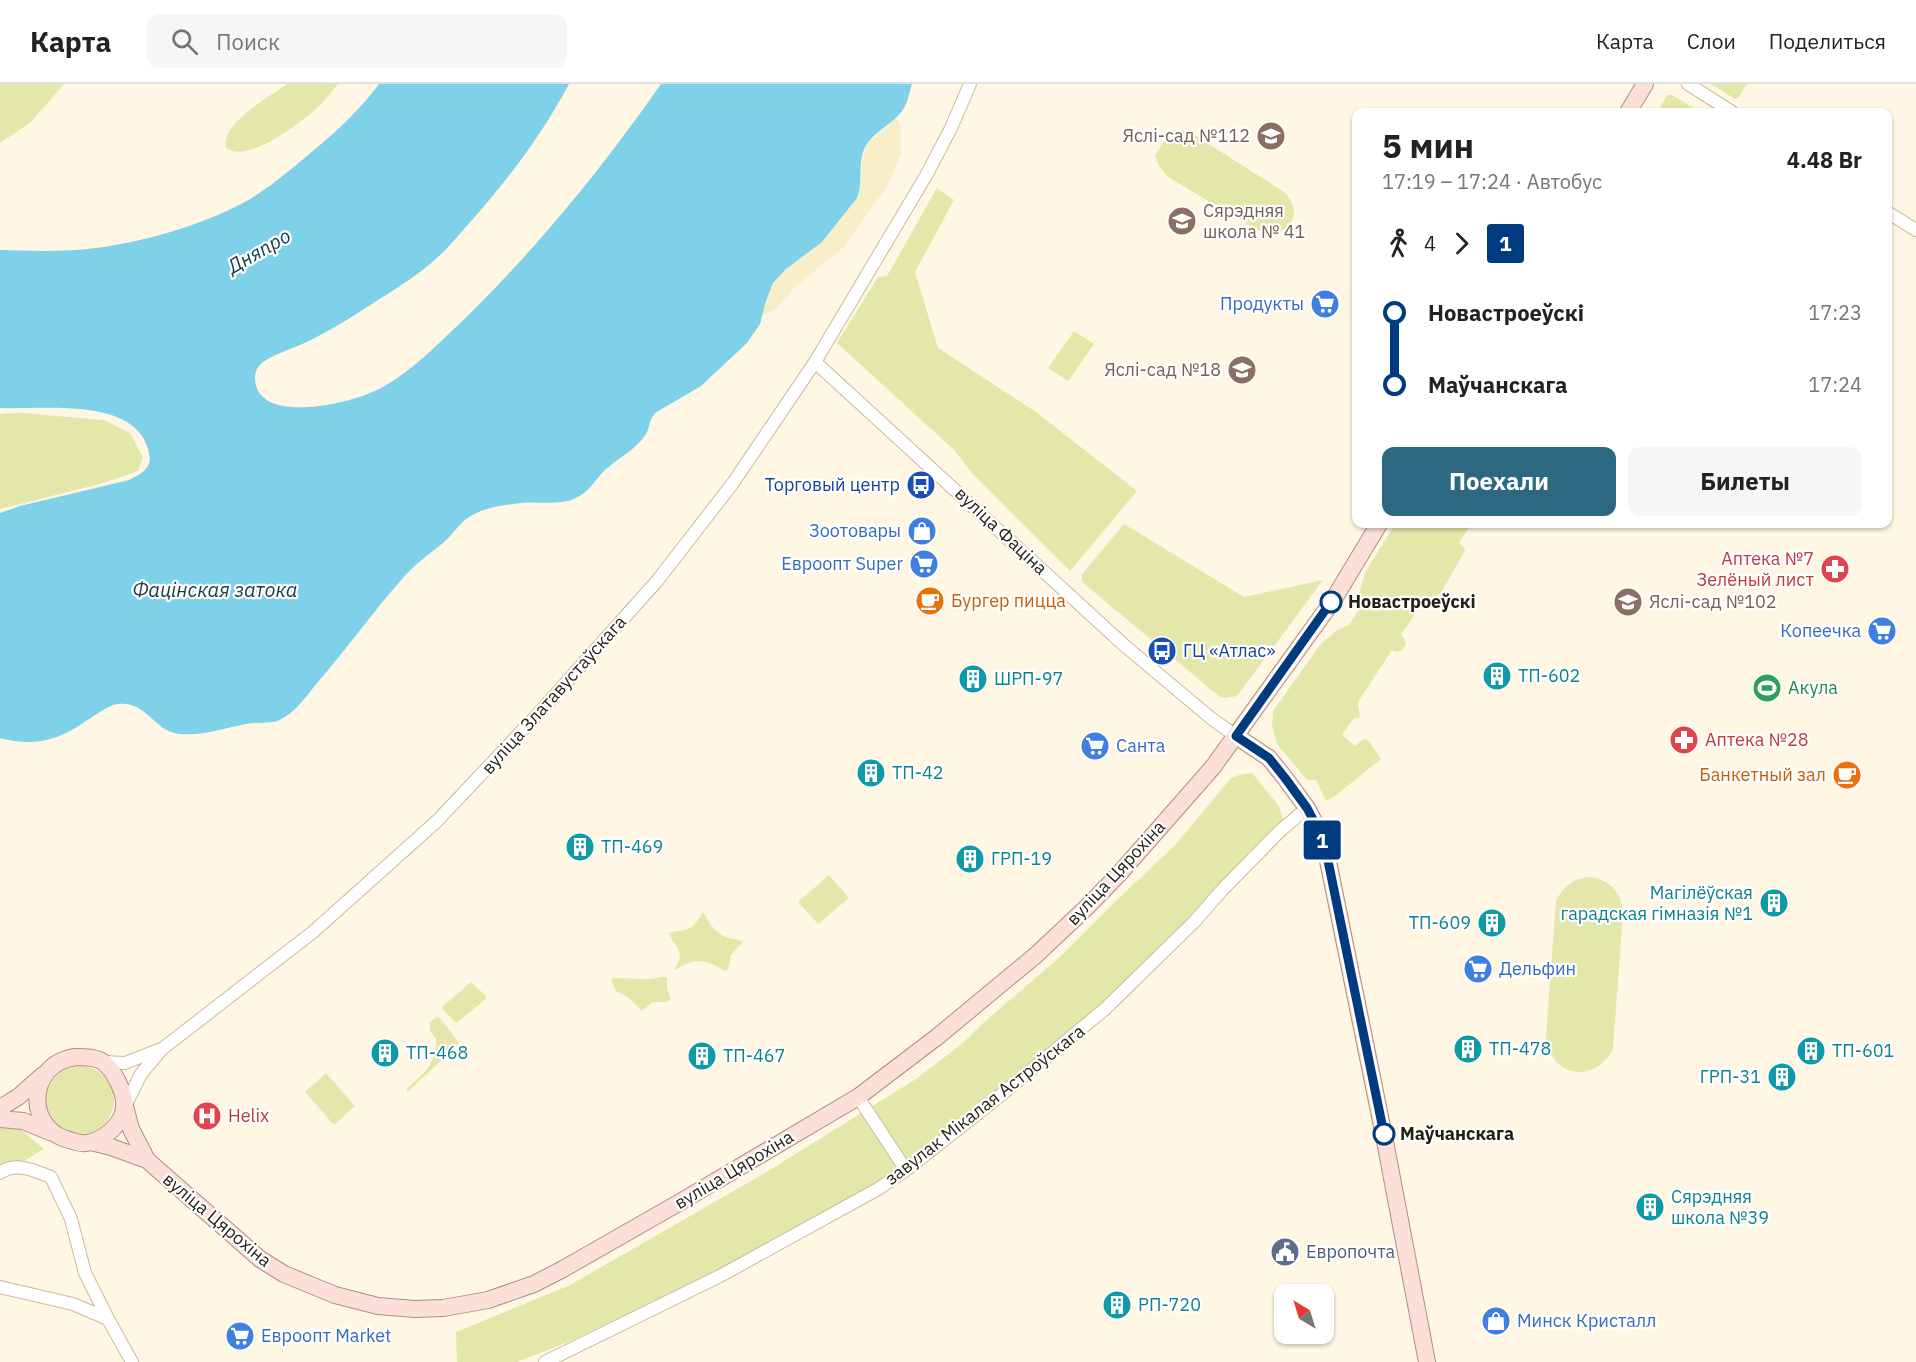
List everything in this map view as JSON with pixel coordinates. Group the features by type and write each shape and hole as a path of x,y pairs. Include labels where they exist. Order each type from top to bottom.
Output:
{"main road":[{"path":"1630,108 1645,84"},
{"path":"1377,528 1332,602 1236,736 1269,758 1307,808 1326,851 1428,1362"},
{"name":"вуліца Цярохіна","path":"90,1142 147,1160 260,1259 284,1274 335,1296 378,1306 415,1309 443,1308 488,1300 514,1292 563,1269 858,1097 938,1037 1036,955 1087,907 1213,768 1236,736"},
{"path":"0,1108 64,1058 91,1058 103,1062 116,1076 125,1106 114,1128 105,1136 90,1142 79,1143 63,1140 23,1121 0,1119"},
{"path":"44,1074 37,1101 41,1118 50,1132"},
{"name":"вуліца Цярохіна","path":"125,1106 131,1129 147,1160"}],"street":[{"path":"815,362 927,174 951,128 970,84"},
{"path":"1688,84 1726,108"},
{"path":"1892,215 1916,230"},
{"name":"вуліца Фаціна","path":"815,362 1125,646 1212,719 1236,736"},
{"name":"вуліца Златавустаўскага","path":"162,1049 328,919 437,821 538,714 657,581 733,483 815,362"},
{"name":"завулак Мікалая Астроўскага","path":"545,1362 720,1276 878,1189 906,1170 1105,1009 1196,921 1223,889 1280,831 1307,808"},
{"path":"103,1062 125,1063 162,1049"},
{"path":"125,1106 141,1074 162,1049"},
{"path":"858,1097 906,1170"},
{"path":"0,1173 3,1170 28,1168 51,1177 71,1219 85,1273 132,1362"},
{"path":"0,1287 73,1304 108,1319"}],"green space":[{"path":"0,84 64,84 30,123 0,143"},
{"path":"287,84 338,84 315,110 277,138 248,150 236,152 226,148 226,139 238,120"},
{"path":"1711,84 1747,84 1739,97 1735,99"},
{"path":"1667,95 1672,95 1694,108 1659,108"},
{"path":"1175,130 1187,131 1198,137 1284,192 1290,200 1294,215 1287,227 1272,233 1262,233 1168,177 1159,166 1155,156 1168,134"},
{"path":"937,188 954,200 915,272 938,348 1036,412 1137,491 1070,571 973,474 954,450 837,343 878,277 887,276"},
{"path":"1074,331 1094,344 1068,381 1048,368"},
{"path":"22,413 104,420 130,433 143,457 138,471 100,484 0,509 0,414"},
{"path":"1124,524 1244,597 1323,580 1237,696 1220,697 1082,582 1082,574"},
{"path":"1392,528 1468,528 1459,543 1465,551 1440,594 1434,597 1427,596 1401,635 1406,645 1397,652 1392,650 1358,702 1360,717 1353,719 1342,735 1355,746 1364,739 1368,740 1381,759 1326,801 1316,780 1307,780 1277,744 1272,726 1273,711 1320,645 1337,630 1349,625 1362,604 1357,601 1365,572"},
{"path":"1252,773 1279,806 1283,819 1142,972 989,1102 885,1180 687,1286 573,1340 517,1362 457,1362 456,1332 570,1285 765,1173 916,1079 963,1043 1061,956 1176,844 1231,778"},
{"path":"829,875 849,898 818,924 798,902"},
{"path":"1591,877 1614,889 1618,894 1623,913 1613,1049 1605,1060 1585,1072 1564,1068 1555,1060 1549,1050 1546,1036 1556,901 1570,883"},
{"path":"702,913 720,934 743,942 731,955 728,970 697,961 674,970 680,954 669,933 691,927"},
{"path":"614,978 667,978 667,989 671,999 667,1002 653,1002 642,1011 629,998 616,991 611,980"},
{"path":"471,982 486,996 486,999 456,1023 443,1009 443,1006"},
{"path":"438,1016 458,1044 408,1092 406,1090 428,1068 434,1056 436,1039 430,1031 430,1022"},
{"path":"80,1066 93,1069 104,1076 111,1087 114,1100 111,1113 104,1124 93,1131 80,1134 67,1131 56,1124 49,1113 46,1100 49,1087 56,1076 67,1069"},
{"path":"326,1073 355,1106 334,1125 305,1092"},
{"path":"0,1128 20,1129 44,1149 0,1175"}],"sand":[{"path":"897,118 901,129 901,153 888,185 844,247 796,286 775,310 763,315 773,283 786,269 822,242 852,205 861,182 862,160 867,144"}],"water":[{"name":"Фацінская затока","path":"379,84 569,84 548,120 513,171 439,256 410,280 346,320 261,364 255,374 256,386 262,396 278,405 314,407 362,396 393,381 422,359 485,298 539,240 590,179 661,84 912,84 902,111 865,147 861,159 857,198 822,242 786,269 773,283 760,324 747,343 701,386 655,413 642,440 605,470 581,495 563,502 499,506 465,520 443,543 407,574 305,698 286,717 273,722 253,723 199,734 181,734 164,728 136,707 118,704 55,738 23,742 0,738 0,513 20,506 129,480 148,467 150,458 141,435 127,422 108,414 63,408 0,408 0,250 60,251 114,245 170,232 225,212 258,194 327,139 346,122"}],"bus line":[{"name":"1","path":"1331,602 1236,736 1269,758 1307,808 1318,829 1326,851 1384,1134"}],"place":[{"name":"Яслі-сад №112","path":"1271,136"},
{"name":"Сярэдняя школа № 41","path":"1182,221"},
{"name":"Продукты","path":"1325,304"},
{"name":"Яслі-сад №18","path":"1242,370"},
{"name":"Торговый центр","path":"921,485"},
{"name":"Зоотовары","path":"922,531"},
{"name":"Евроопт Super","path":"924,564"},
{"name":"Аптека №7 Зелёный лист","path":"1835,569"},
{"name":"Бургер пицца","path":"930,601"},
{"name":"Новастроеўскі","path":"1331,602"},
{"name":"Яслі-сад №102","path":"1628,602"},
{"name":"Копеечка","path":"1882,631"},
{"name":"ГЦ «Атлас»","path":"1162,651"},
{"name":"ТП-602","path":"1497,676"},
{"name":"ШРП-97","path":"973,679"},
{"name":"Акула","path":"1767,688"},
{"name":"Аптека №28","path":"1684,740"},
{"name":"Санта","path":"1095,746"},
{"name":"ТП-42","path":"871,773"},
{"name":"Банкетный зал","path":"1847,775"},
{"name":"ТП-469","path":"580,847"},
{"name":"ГРП-19","path":"970,859"},
{"name":"Магілёўская гарадская гімназія №1","path":"1774,903"},
{"name":"ТП-609","path":"1492,923"},
{"name":"Дельфин","path":"1478,969"},
{"name":"ТП-478","path":"1468,1049"},
{"name":"ТП-601","path":"1811,1051"},
{"name":"ТП-468","path":"385,1053"},
{"name":"ТП-467","path":"702,1056"},
{"name":"ГРП-31","path":"1782,1077"},
{"name":"Helix","path":"207,1116"},
{"name":"Маўчанскага","path":"1384,1134"},
{"name":"Сярэдняя школа №39","path":"1650,1207"},
{"name":"Европочта","path":"1285,1252"},
{"name":"РП-720","path":"1117,1305"},
{"name":"Минск Кристалл","path":"1496,1321"},
{"name":"Евроопт Market","path":"240,1336"}],"water label":[{"name":"Дняпро","path":"259,251"}]}
